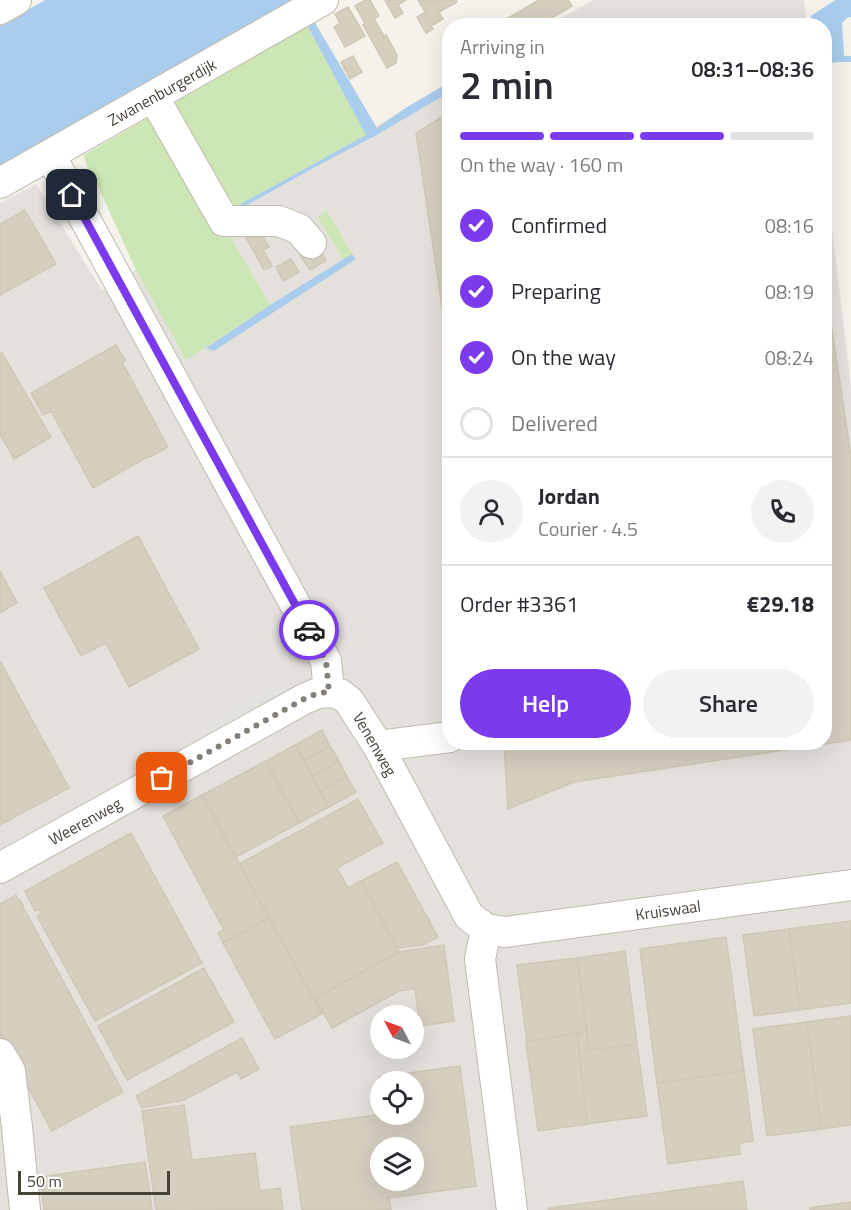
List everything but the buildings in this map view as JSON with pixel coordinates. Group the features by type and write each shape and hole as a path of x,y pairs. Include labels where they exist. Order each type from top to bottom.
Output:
{"street":[{"path":"0,9 16,0"},
{"name":"Zwanenburgerdijk","path":"0,183 323,0"},
{"path":"153,96 224,221 279,221 298,230 311,243"},
{"path":"50,154 326,661 329,692"},
{"name":"Venenweg","path":"329,692 340,694 350,701 378,746 469,916 486,928"},
{"name":"Weerenweg","path":"0,868 304,699 318,693 329,692"},
{"path":"378,746 442,737"},
{"name":"Kruiswaal","path":"486,928 505,932 851,885"},
{"path":"486,928 480,959 512,1210"},
{"path":"0,1054 10,1071 25,1210"}],"shaded area":[{"path":"593,0 804,0 806,18 561,18"},
{"path":"442,87 442,750 832,750 832,229 851,386 851,1210 0,1210 0,203 36,184 102,290"},
{"path":"282,681 291,697 207,743 198,726"}],"green space":[{"path":"307,25 367,135 220,219 270,305 186,360 135,268 86,165 84,155"},
{"path":"327,211 352,254 343,259 318,217"}],"water":[{"path":"45,0 292,0 0,166 0,26"},
{"path":"835,0 851,0 851,17 842,23 844,56 851,56 851,62 832,63 832,18 811,18"},
{"path":"314,21 377,128 442,87 442,97 231,214 228,211 366,135 307,25"},
{"path":"352,254 356,259 214,351 206,348 270,305"}],"way so far":[{"path":"162,778 304,699 318,693 329,692 326,661 309,630"}],"route":[{"path":"72,195 309,630"}]}
